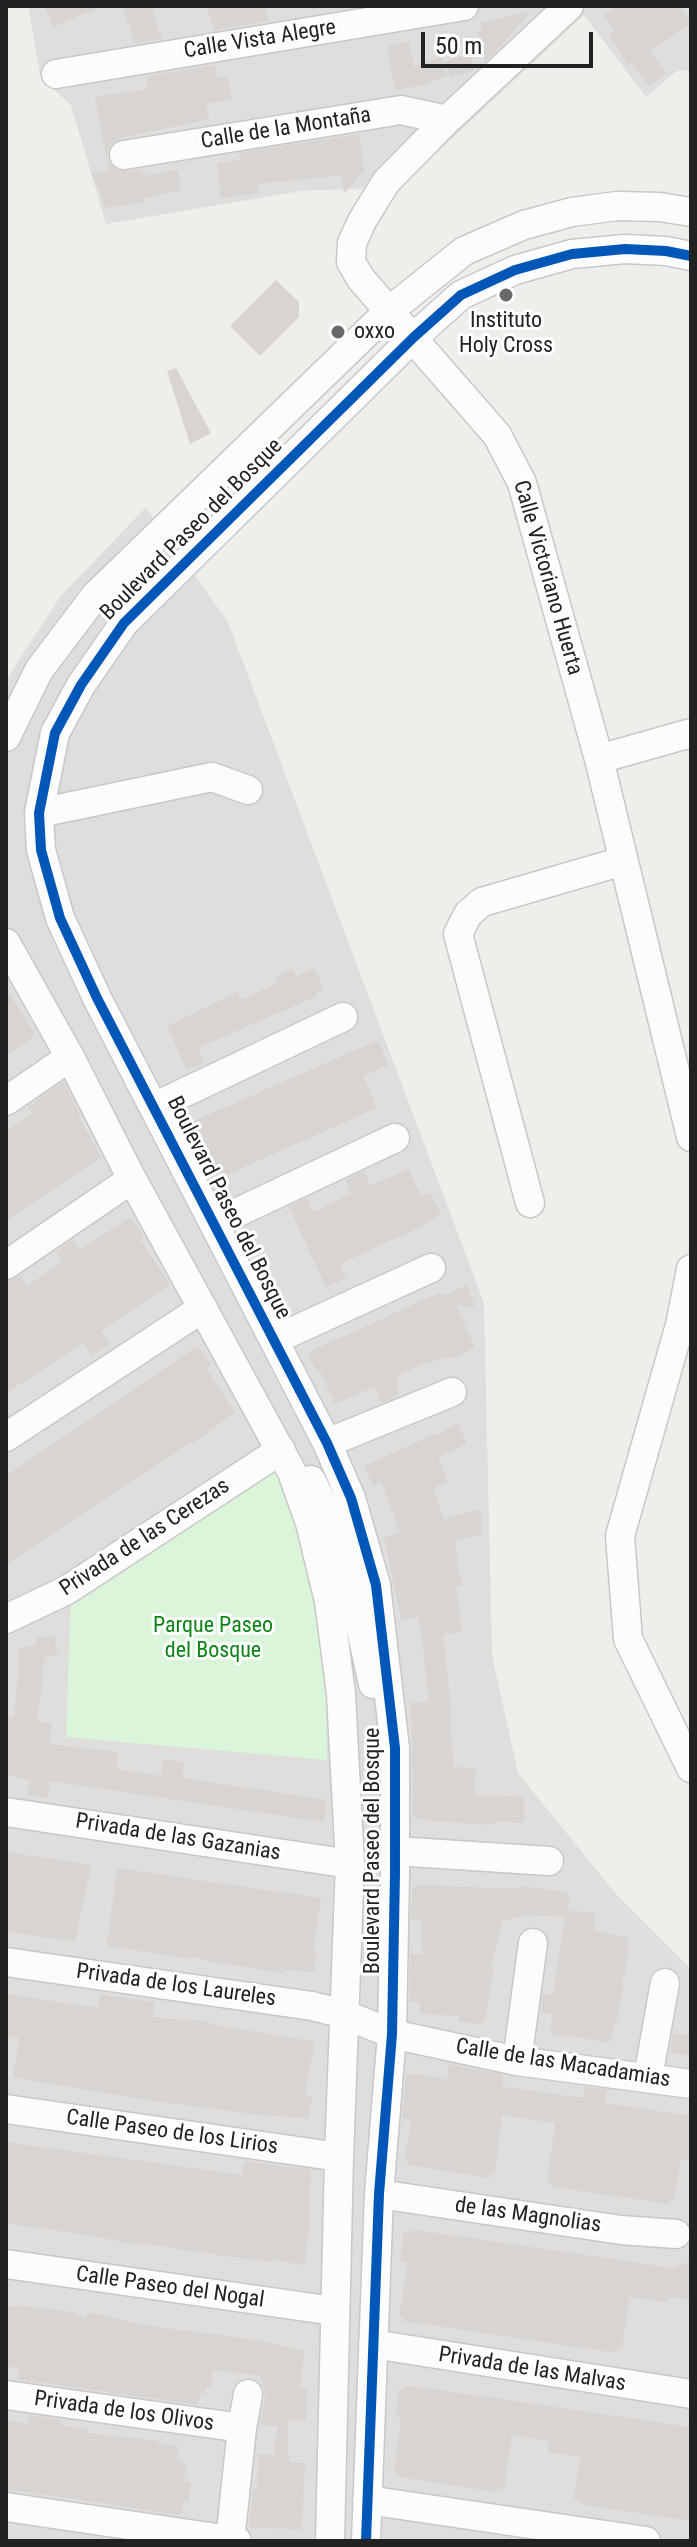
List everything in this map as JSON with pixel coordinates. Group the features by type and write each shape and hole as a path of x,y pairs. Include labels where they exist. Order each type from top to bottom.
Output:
{"street":[{"name":"Calle Vista Alegre","path":"56,74 464,6"},
{"name":"Calle Victoriano Huerta","path":"569,6 447,120 386,182 352,243 351,262 361,279 497,435 522,483 599,759 691,1137"},
{"name":"Calle de la Montaña","path":"124,155 401,110 447,120"},
{"name":"Boulevard Paseo del Bosque","path":"6,737 39,670 95,596 389,311 464,251 524,225 572,212 617,206 660,207 691,212"},
{"name":"Boulevard Paseo del Bosque","path":"366,2541 379,2194 392,2034 395,1851 393,1712 376,1585 351,1498 327,1443 97,998 60,918 41,850 39,813 55,733 81,685 124,623 414,337 461,295 515,270 572,254 625,249 691,256"},
{"path":"599,759 691,733"},
{"path":"39,813 212,777 248,790"},
{"path":"530,1203 458,934 468,914 482,902 623,861"},
{"name":"Boulevard Paseo del Bosque","path":"6,943 287,1461 310,1523 329,1601 341,1694 350,1864 334,2311 330,2541"},
{"path":"154,1107 343,1017"},
{"path":"6,1101 70,1057"},
{"path":"215,1223 395,1138"},
{"path":"6,1265 132,1179"},
{"path":"274,1340 431,1268"},
{"path":"691,1269 680,1325 620,1536 628,1639 691,1768"},
{"path":"6,1437 203,1308"},
{"path":"327,1443 452,1392"},
{"path":"287,1461 309,1477 341,1539 372,1683 393,1712"},
{"name":"Privada de las Cerezas","path":"6,1619 67,1590 287,1461"},
{"name":"Privada de las Gazanias","path":"6,1812 350,1864"},
{"path":"395,1851 549,1861"},
{"path":"517,2061 533,1943"},
{"name":"Privada de los Laureles","path":"6,1962 312,2006 344,2014"},
{"path":"648,2077 665,1983"},
{"name":"Calle de las Macadamias","path":"344,2014 392,2034 517,2061 691,2084"},
{"name":"Calle Paseo de los Lirios","path":"6,2109 339,2157"},
{"name":"de las Magnolias","path":"379,2194 621,2230 676,2234"},
{"name":"Calle Paseo del Nogal","path":"6,2264 334,2311"},
{"name":"Privada de las Malvas","path":"373,2344 691,2394"},
{"path":"230,2540 248,2394"},
{"name":"Privada de los Olivos","path":"6,2395 242,2428"},
{"path":"367,2500 646,2541"},
{"path":"6,2507 237,2541"}],"shaded area":[{"path":"28,6 691,6 691,70 677,71 646,97 584,15 400,187 301,191 106,224 71,105 41,78"},
{"path":"146,507 228,622 484,1303 492,1655 518,1773 616,1894 691,1969 691,2541 6,2541 6,680 60,597"}],"green space":[{"name":"Parque Paseo del Bosque","path":"276,1470 324,1614 327,1760 66,1737 71,1598"}],"building":[{"path":"44,6 103,6 53,27"},
{"path":"122,6 151,6 162,39 135,43"},
{"path":"206,6 264,6 269,21 215,30"},
{"path":"617,6 679,6 691,24 650,51 666,73 649,86 631,63 628,65 609,35 615,31 604,15"},
{"path":"531,11 485,61 478,32 482,31 480,23"},
{"path":"409,41 414,67 442,56 447,76 395,90 387,47"},
{"path":"471,53 474,70 450,78 446,61"},
{"path":"215,65 217,78 227,76 232,99 206,104 209,119 121,138 113,142 108,150 110,165 119,171 143,170 144,176 178,170 181,190 144,198 145,202 106,208 92,174 109,171 95,97 148,89 146,76"},
{"path":"359,134 364,171 344,193 342,175 257,184 258,193 221,198 217,163 241,160 239,153"},
{"path":"276,280 299,302 299,317 260,356 230,326"},
{"path":"176,368 211,433 190,444 167,371"},
{"path":"314,968 324,989 314,993 317,996 198,1048 204,1062 187,1070 167,1026 238,992 241,1000 277,984 274,978 293,969 296,976"},
{"path":"6,990 34,1033 29,1041 6,1055"},
{"path":"376,1041 380,1043 388,1065 363,1076 377,1108 219,1178 193,1126 196,1125 194,1121"},
{"path":"64,1082 81,1116 79,1118 101,1157 6,1221 6,1132 32,1113 28,1107"},
{"path":"409,1170 421,1196 430,1192 441,1215 340,1264 346,1278 326,1287 289,1207 307,1198 313,1212 351,1194 345,1180 364,1171 370,1186"},
{"path":"130,1218 144,1236 140,1239 170,1285 101,1331 109,1344 92,1356 83,1342 6,1394 6,1282 21,1276 27,1286 63,1262 56,1252 72,1240 79,1250"},
{"path":"467,1285 475,1307 456,1305 475,1348 450,1359 430,1361 397,1376 399,1395 381,1403 374,1387 335,1404 308,1353 439,1293 444,1296"},
{"path":"196,1347 211,1365 206,1368 235,1412 192,1444 6,1565 6,1476"},
{"path":"458,1423 467,1444 439,1457 447,1482 433,1488 444,1519 481,1509 481,1534 456,1541 462,1585 456,1586 462,1632 443,1634 453,1767 476,1768 475,1795 524,1796 524,1821 521,1823 496,1821 496,1824 487,1825 425,1820 413,1816 411,1703 429,1702 421,1629 418,1617 401,1620 384,1538 400,1533 381,1482 373,1486 364,1466"},
{"path":"55,1636 57,1656 45,1657 37,1721 52,1724 49,1744 118,1752 116,1769 161,1776 163,1759 184,1762 182,1778 327,1800 324,1822 50,1781 48,1798 27,1795 30,1780 6,1775 6,1716 14,1717 18,1650 37,1644 37,1638"},
{"path":"6,1852 91,1865 75,1941 6,1932"},
{"path":"117,1868 321,1898 313,1951 317,1951 314,1972 280,1969 284,1973 192,1956 191,1959 107,1946"},
{"path":"420,1885 522,1886 569,1893 568,1911 595,1912 594,1931 629,1938 627,1949 630,1949 621,1985 624,1989 609,2043 551,2035 552,2014 541,2013 543,1993 553,1995 565,1917 528,1915 502,1921 491,1969 485,2022 481,2025 458,2021 459,2016 421,2014 419,2004 410,2001 410,1954 422,1954 421,1919 411,1919 412,1888"},
{"path":"6,1994 98,2008 100,1994 155,2002 152,2017 203,2021 311,2041 314,2044 305,2097 312,2097 309,2118 268,2116 147,2100 13,2077 19,2038 6,2036"},
{"path":"673,2033 691,2035 691,2056 670,2052"},
{"path":"448,2064 503,2075 502,2085 505,2087 583,2098 585,2087 607,2090 605,2103 691,2116 691,2161 681,2159 674,2201 669,2200 669,2204 552,2187 552,2183 547,2182 555,2123 502,2115 495,2175 490,2174 490,2178 408,2165 409,2162 404,2161 412,2119 402,2118 406,2076 415,2074 448,2080"},
{"path":"6,2142 242,2175 244,2161 311,2170 309,2233 304,2264 141,2243 141,2246 6,2223"},
{"path":"410,2229 673,2268 691,2261 691,2299 667,2297 667,2302 629,2297 622,2350 617,2349 617,2353 403,2321 404,2318 399,2317 408,2264 400,2261 404,2232 410,2233"},
{"path":"8,2307 72,2312 86,2319 87,2312 149,2326 251,2339 305,2351 300,2388 307,2389 306,2421 289,2420 287,2429 289,2462 305,2463 302,2529 249,2528 253,2489 257,2489 258,2453 273,2456 278,2427 260,2424 265,2396 261,2376 213,2370 211,2387 206,2387 205,2394 200,2393 198,2405 17,2379 18,2368 6,2366 6,2322"},
{"path":"405,2385 691,2427 691,2521 579,2504 579,2500 574,2499 580,2457 548,2452 549,2441 512,2435 504,2489 498,2488 497,2492 398,2477 394,2473 401,2417 395,2417 399,2389 404,2389"},
{"path":"29,2415 62,2420 61,2425 89,2429 88,2433 178,2446 177,2460 186,2464 184,2481 191,2482 189,2502 184,2501 181,2515 6,2489 6,2421 28,2424"}],"cycle path":[{"path":"366,2541 379,2194 392,2034 395,1873 395,1748 376,1585 351,1498 327,1443 97,998 60,918 41,850 39,813 55,733 81,685 124,623 414,337 461,295 515,270 572,254 625,249 691,256"}],"place":[{"name":"Instituto Holy Cross","path":"506,295"},
{"name":"oxxo","path":"338,332"}]}
